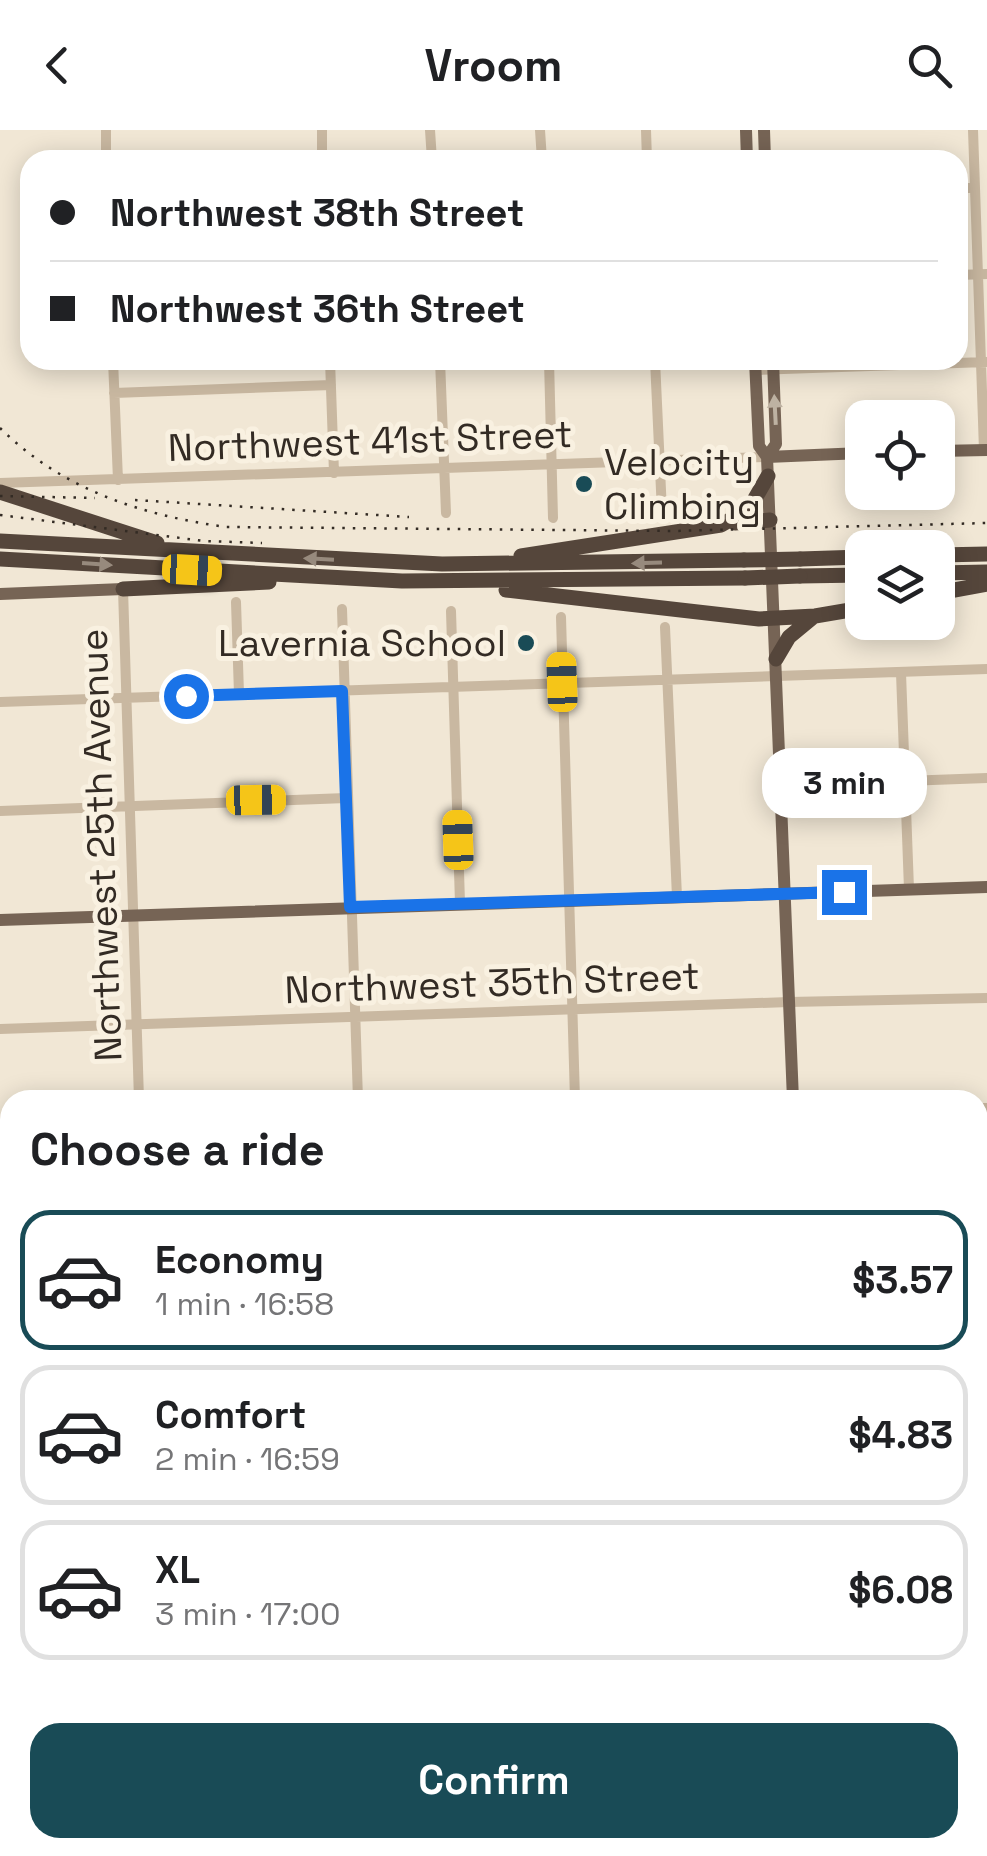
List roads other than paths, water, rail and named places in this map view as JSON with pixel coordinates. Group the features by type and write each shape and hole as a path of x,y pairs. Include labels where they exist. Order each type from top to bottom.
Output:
{"highway":[{"path":"722,525 749,509 768,476"},
{"path":"1,486 114,531 190,552"},
{"path":"442,564 556,552 770,520"},
{"path":"0,541 442,564 845,557"},
{"path":"955,555 987,554"},
{"path":"0,559 324,578 468,582 845,575"},
{"path":"955,573 987,572"},
{"path":"123,589 324,578"},
{"path":"468,582 511,591 758,620 845,611"},
{"path":"955,590 987,584"},
{"path":"777,668 794,631 816,616"}],"main road":[{"path":"754,370 759,446 768,457"},
{"path":"773,370 776,444 768,457 768,476 792,1090"},
{"path":"955,451 986,450"},
{"name":"Northwest 41st Street","path":"768,457 845,455"},
{"path":"0,594 123,589"},
{"path":"0,920 987,886"}],"street":[{"path":"973,130 982,274 986,450"},
{"path":"968,188 974,188"},
{"path":"113,370 118,480"},
{"path":"330,370 334,473"},
{"path":"440,370 446,514"},
{"path":"549,370 553,518"},
{"path":"655,370 662,512"},
{"path":"114,392 331,385"},
{"name":"Northwest 41st Street","path":"1,486 768,457"},
{"name":"Northwest 25th Avenue","path":"123,589 139,1090"},
{"path":"236,602 239,694"},
{"path":"342,609 358,1090"},
{"path":"451,611 460,903"},
{"path":"560,617 575,1090"},
{"path":"666,627 678,897"},
{"path":"0,702 668,679 777,668 902,673 987,668"},
{"path":"902,673 909,889"},
{"path":"905,781 987,778"},
{"path":"0,811 346,798"},
{"name":"Northwest 35th Street","path":"0,1029 987,998"}],"railway":[{"path":"0,428 50,468 105,496 164,515 226,527 674,531 987,523"},
{"path":"0,496 95,498"},
{"path":"135,500 409,517"},
{"path":"0,515 204,541 262,543"}],"place":[{"name":"Velocity Climbing","path":"584,484"},
{"name":"Lavernia School","path":"526,643"}]}
